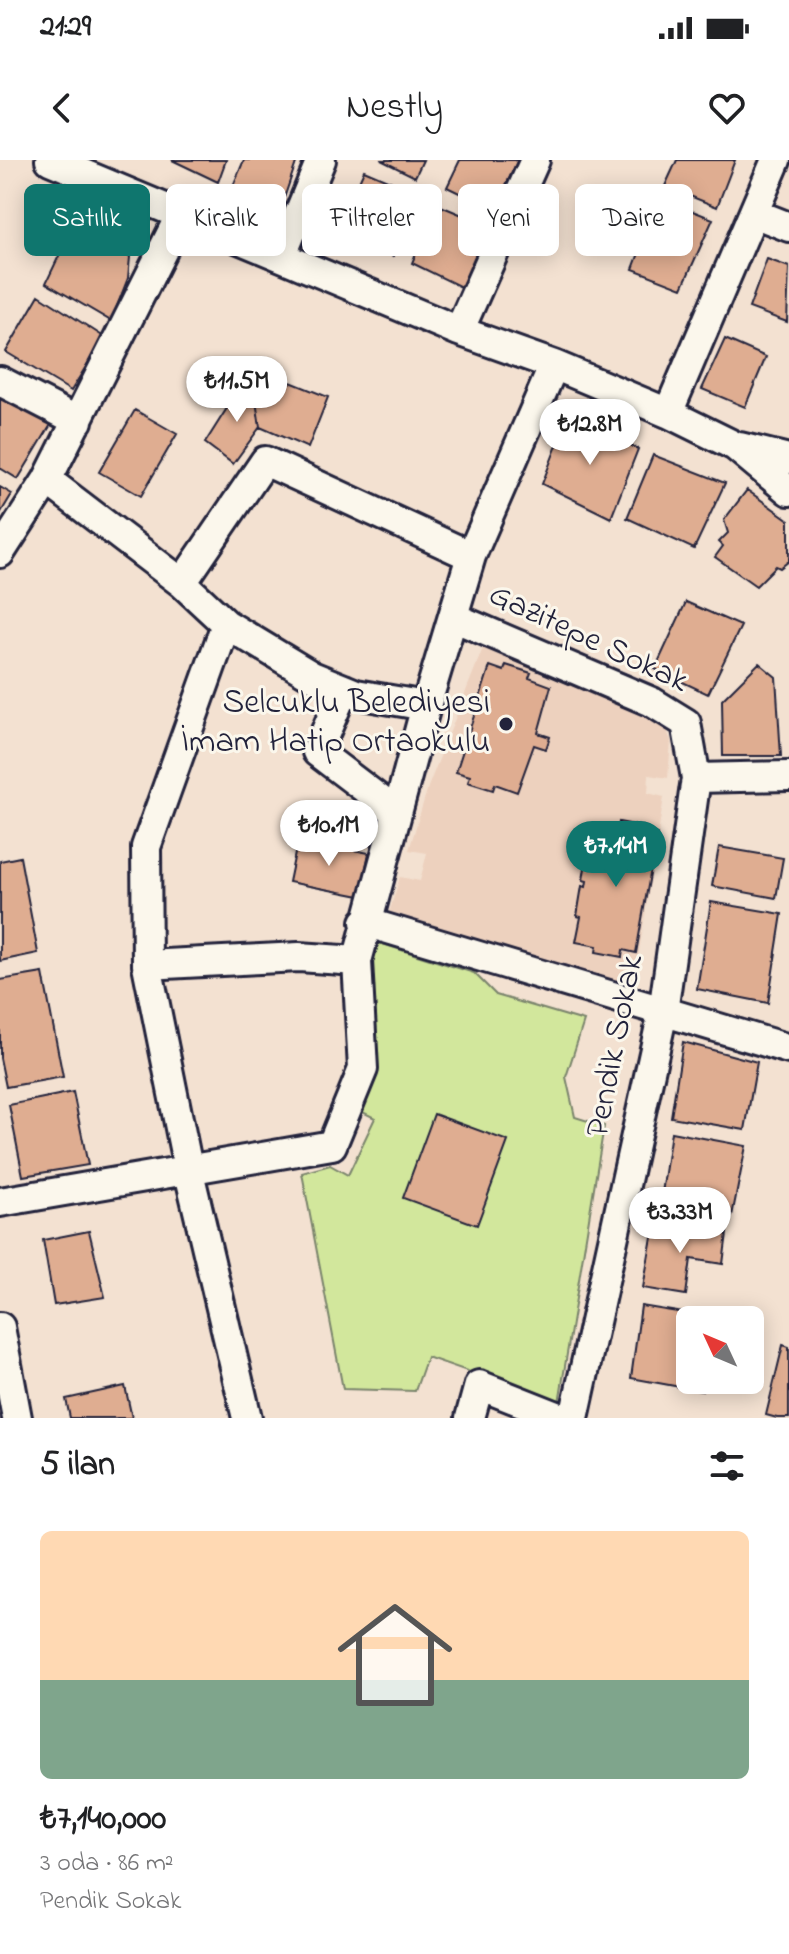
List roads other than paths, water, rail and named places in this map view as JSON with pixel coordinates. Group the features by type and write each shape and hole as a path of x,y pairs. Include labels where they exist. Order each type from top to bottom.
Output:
{"street":[{"path":"50,160 166,208"},
{"path":"286,245 321,160"},
{"path":"459,331 535,160"},
{"path":"668,413 756,214 776,160"},
{"path":"756,214 789,227"},
{"path":"0,553 47,480 166,244"},
{"path":"284,256 459,331 554,365 668,413 735,446 789,491"},
{"path":"0,1202 332,1145 363,1069 357,961 365,922 426,706 471,556 554,365"},
{"path":"0,381 78,421"},
{"path":"735,446 773,452 789,459"},
{"path":"182,583 265,461 471,556"},
{"path":"47,480 182,583 226,624 312,676 344,689 426,706"},
{"name":"Gazitepe Sokak","path":"453,617 652,702 686,723 696,778"},
{"path":"226,624 146,847 147,965 188,1168 247,1418"},
{"path":"344,689 317,752 396,812"},
{"path":"696,778 789,776"},
{"name":"Pendik Sokak","path":"574,1418 663,1012 696,778"},
{"path":"365,922 789,1049"},
{"path":"147,965 299,957 357,961"},
{"path":"0,1327 17,1418"},
{"path":"470,1418 479,1385 562,1418"}],"place":[{"name":"Selcuklu Belediyesi İmam Hatip Ortaokulu","path":"506,724"}]}
